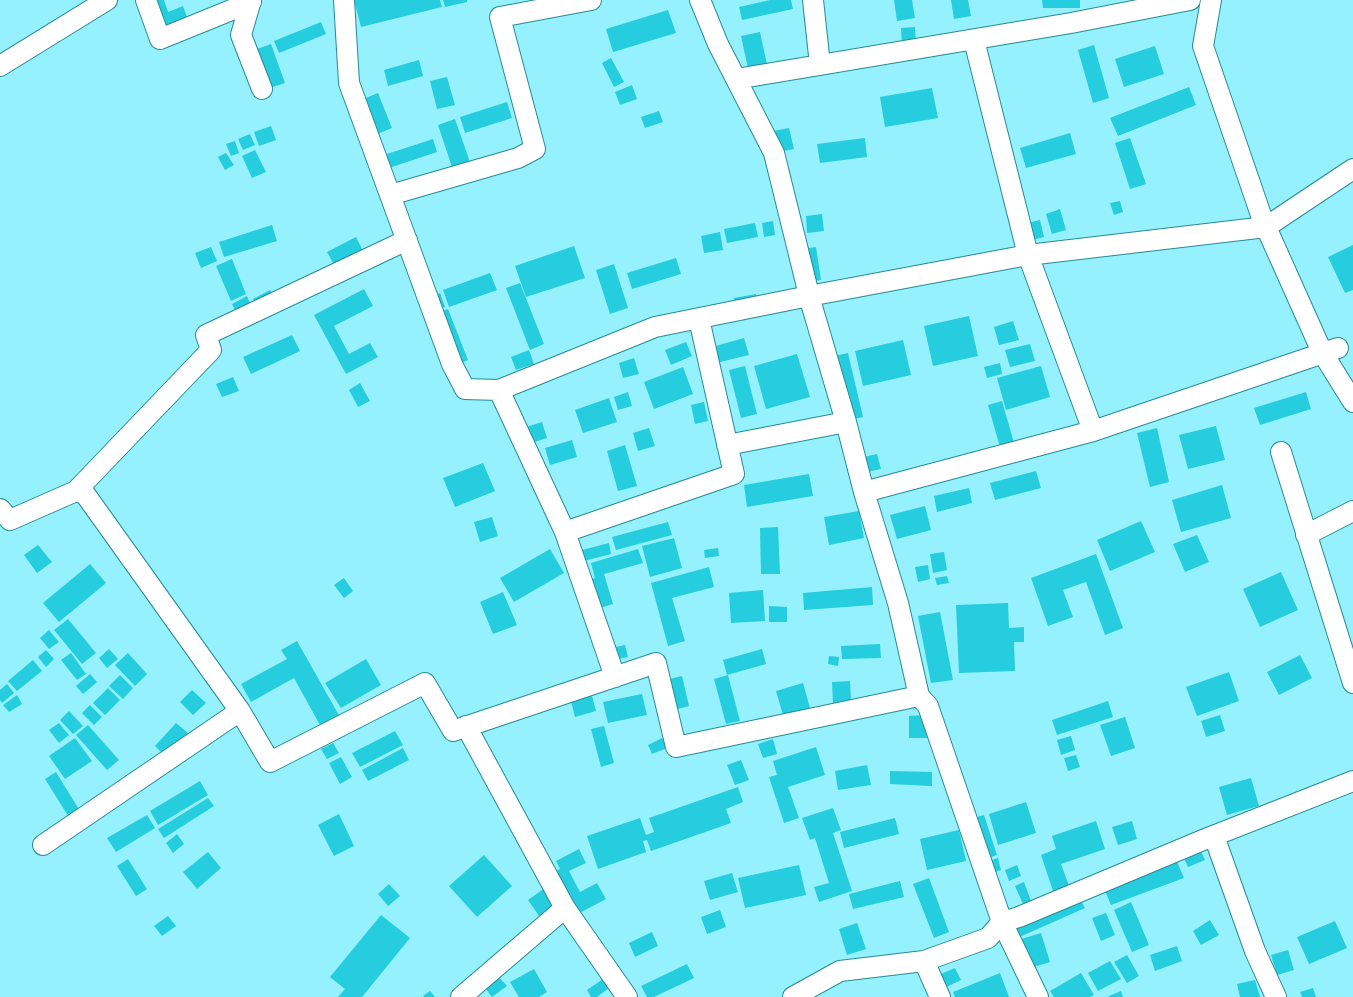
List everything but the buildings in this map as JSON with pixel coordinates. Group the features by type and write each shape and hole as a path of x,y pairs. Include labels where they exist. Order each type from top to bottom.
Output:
{"street":[{"path":"0,66 107,0"},
{"path":"146,0 160,39 251,1"},
{"path":"344,0 349,83 452,364 465,389 498,390 655,327 1028,255 1266,227 1353,168"},
{"path":"390,195 518,158 534,149 500,17 591,0"},
{"path":"700,0 718,44 774,153 810,296 846,422 864,492 898,603 919,696 928,706 1002,922 1038,997"},
{"path":"813,0 820,65"},
{"path":"736,79 1071,24 1190,0"},
{"path":"1211,0 1203,46 1266,227 1330,350 1353,402"},
{"path":"251,1 241,35 262,89"},
{"path":"974,40 1028,255 1093,432"},
{"path":"3,519 76,491 211,350 206,335 407,240"},
{"path":"565,532 734,474 699,319"},
{"path":"864,492 1093,432 1330,350"},
{"path":"498,390 565,532 615,677"},
{"path":"727,445 846,422"},
{"path":"1281,452 1306,534 1350,661 1353,683"},
{"path":"76,491 85,494 240,711 270,762 425,683 453,732 466,726 656,663 676,747 919,696"},
{"path":"1306,534 1353,511"},
{"path":"44,845 240,711"},
{"path":"466,726 565,908 627,997"},
{"path":"793,997 840,971 924,961 988,938 1002,922 1019,917 1214,836 1353,781"},
{"path":"1214,836 1255,951 1276,997"},
{"path":"461,997 565,908"},
{"path":"924,961 940,997"}]}
